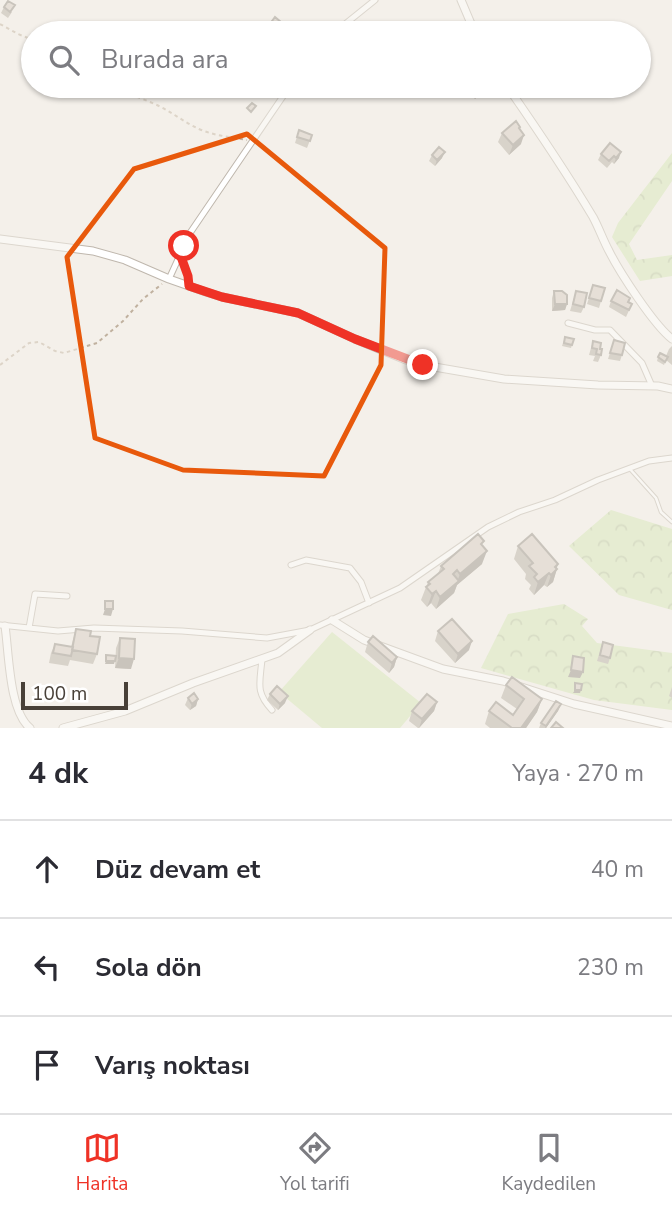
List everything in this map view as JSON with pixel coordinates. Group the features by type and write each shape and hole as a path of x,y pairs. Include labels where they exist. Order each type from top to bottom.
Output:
{"street":[{"path":"349,21 375,0"},
{"path":"461,0 470,21"},
{"path":"169,279 190,233 282,98"},
{"path":"515,98 552,151 630,284 672,339"},
{"path":"0,239 93,251 125,260 222,297 298,313 355,339 423,365 504,379 672,389"},
{"path":"180,254 189,286"},
{"path":"568,323 595,330 610,330 642,363 652,386"},
{"path":"63,728 125,711 193,682 278,653 310,630 400,587 488,527 629,468 649,461 672,458"},
{"path":"290,565 306,560 350,568 361,582 369,603"},
{"path":"29,628 35,594 67,596"},
{"path":"332,620 364,640 443,669 503,681 574,704 672,726"},
{"path":"30,728 23,722 13,698 3,625 58,631 94,628 267,638 310,630"},
{"path":"262,659 259,689 262,700 272,710"}],"lane":[{"path":"629,468 656,498 662,512 672,522"}],"path":[{"path":"0,24 21,34"},
{"path":"142,98 197,128 217,135 252,141"},
{"path":"0,365 29,343 39,342 64,353 97,343 143,299 169,279"}],"highlighted area":[{"path":"247,134 385,248 381,365 324,476 183,470 95,438 67,257 134,169"}],"green space":[{"path":"672,153 672,181 629,244 637,260 672,255 672,276 640,281 612,237 618,223"},
{"path":"611,510 672,529 672,610 619,595 569,546"},
{"path":"564,604 588,619 582,626 597,643 672,653 672,710 594,700 481,668 508,614"},
{"path":"332,632 421,703 400,728 322,728 279,692"}],"building":[{"path":"8,1 15,5 10,12 4,7"},
{"path":"252,103 256,106 251,112 247,108"},
{"path":"516,121 524,135 513,145 502,133"},
{"path":"299,130 312,135 310,141 297,137"},
{"path":"610,143 621,152 609,161 601,154"},
{"path":"439,147 445,152 437,160 432,155"},
{"path":"593,285 605,288 601,301 589,298"},
{"path":"617,290 630,298 628,302 632,304 629,310 611,301"},
{"path":"554,291 562,291 567,295 567,304 555,304"},
{"path":"576,291 587,293 584,307 573,304"},
{"path":"565,337 574,339 572,345 564,343"},
{"path":"614,340 625,343 622,355 610,353"},
{"path":"593,341 601,343 601,355 596,354 597,349 592,348"},
{"path":"660,353 668,357 665,362 658,357"},
{"path":"478,534 487,551 460,574 457,570 453,574 459,581 440,597 436,591 432,594 426,587 430,584 428,582 444,569 441,566"},
{"path":"532,534 558,564 551,575 549,573 538,582 534,577 537,574 529,566 533,563 518,546"},
{"path":"105,601 113,601 113,609 105,609"},
{"path":"452,619 472,641 458,654 438,631"},
{"path":"76,629 91,631 90,636 100,637 97,654 72,650"},
{"path":"373,636 397,657 392,663 368,642"},
{"path":"120,638 135,639 134,659 119,658"},
{"path":"603,642 613,645 610,658 600,655"},
{"path":"55,644 73,647 71,656 53,653"},
{"path":"106,655 116,656 115,661 106,661"},
{"path":"573,656 584,658 583,672 571,670"},
{"path":"512,677 542,699 521,728 512,728 489,711 496,702 513,715 524,699 506,685"},
{"path":"575,683 582,684 581,690 575,690"},
{"path":"277,686 288,696 280,704 270,694"},
{"path":"194,693 198,699 192,704 188,698"},
{"path":"427,694 437,702 422,719 412,711"},
{"path":"556,701 561,704 546,726 541,723"},
{"path":"556,722 563,728 551,728"}],"route":[{"path":"184,246 180,254 189,286 222,297 298,313 355,339 423,365"}]}
